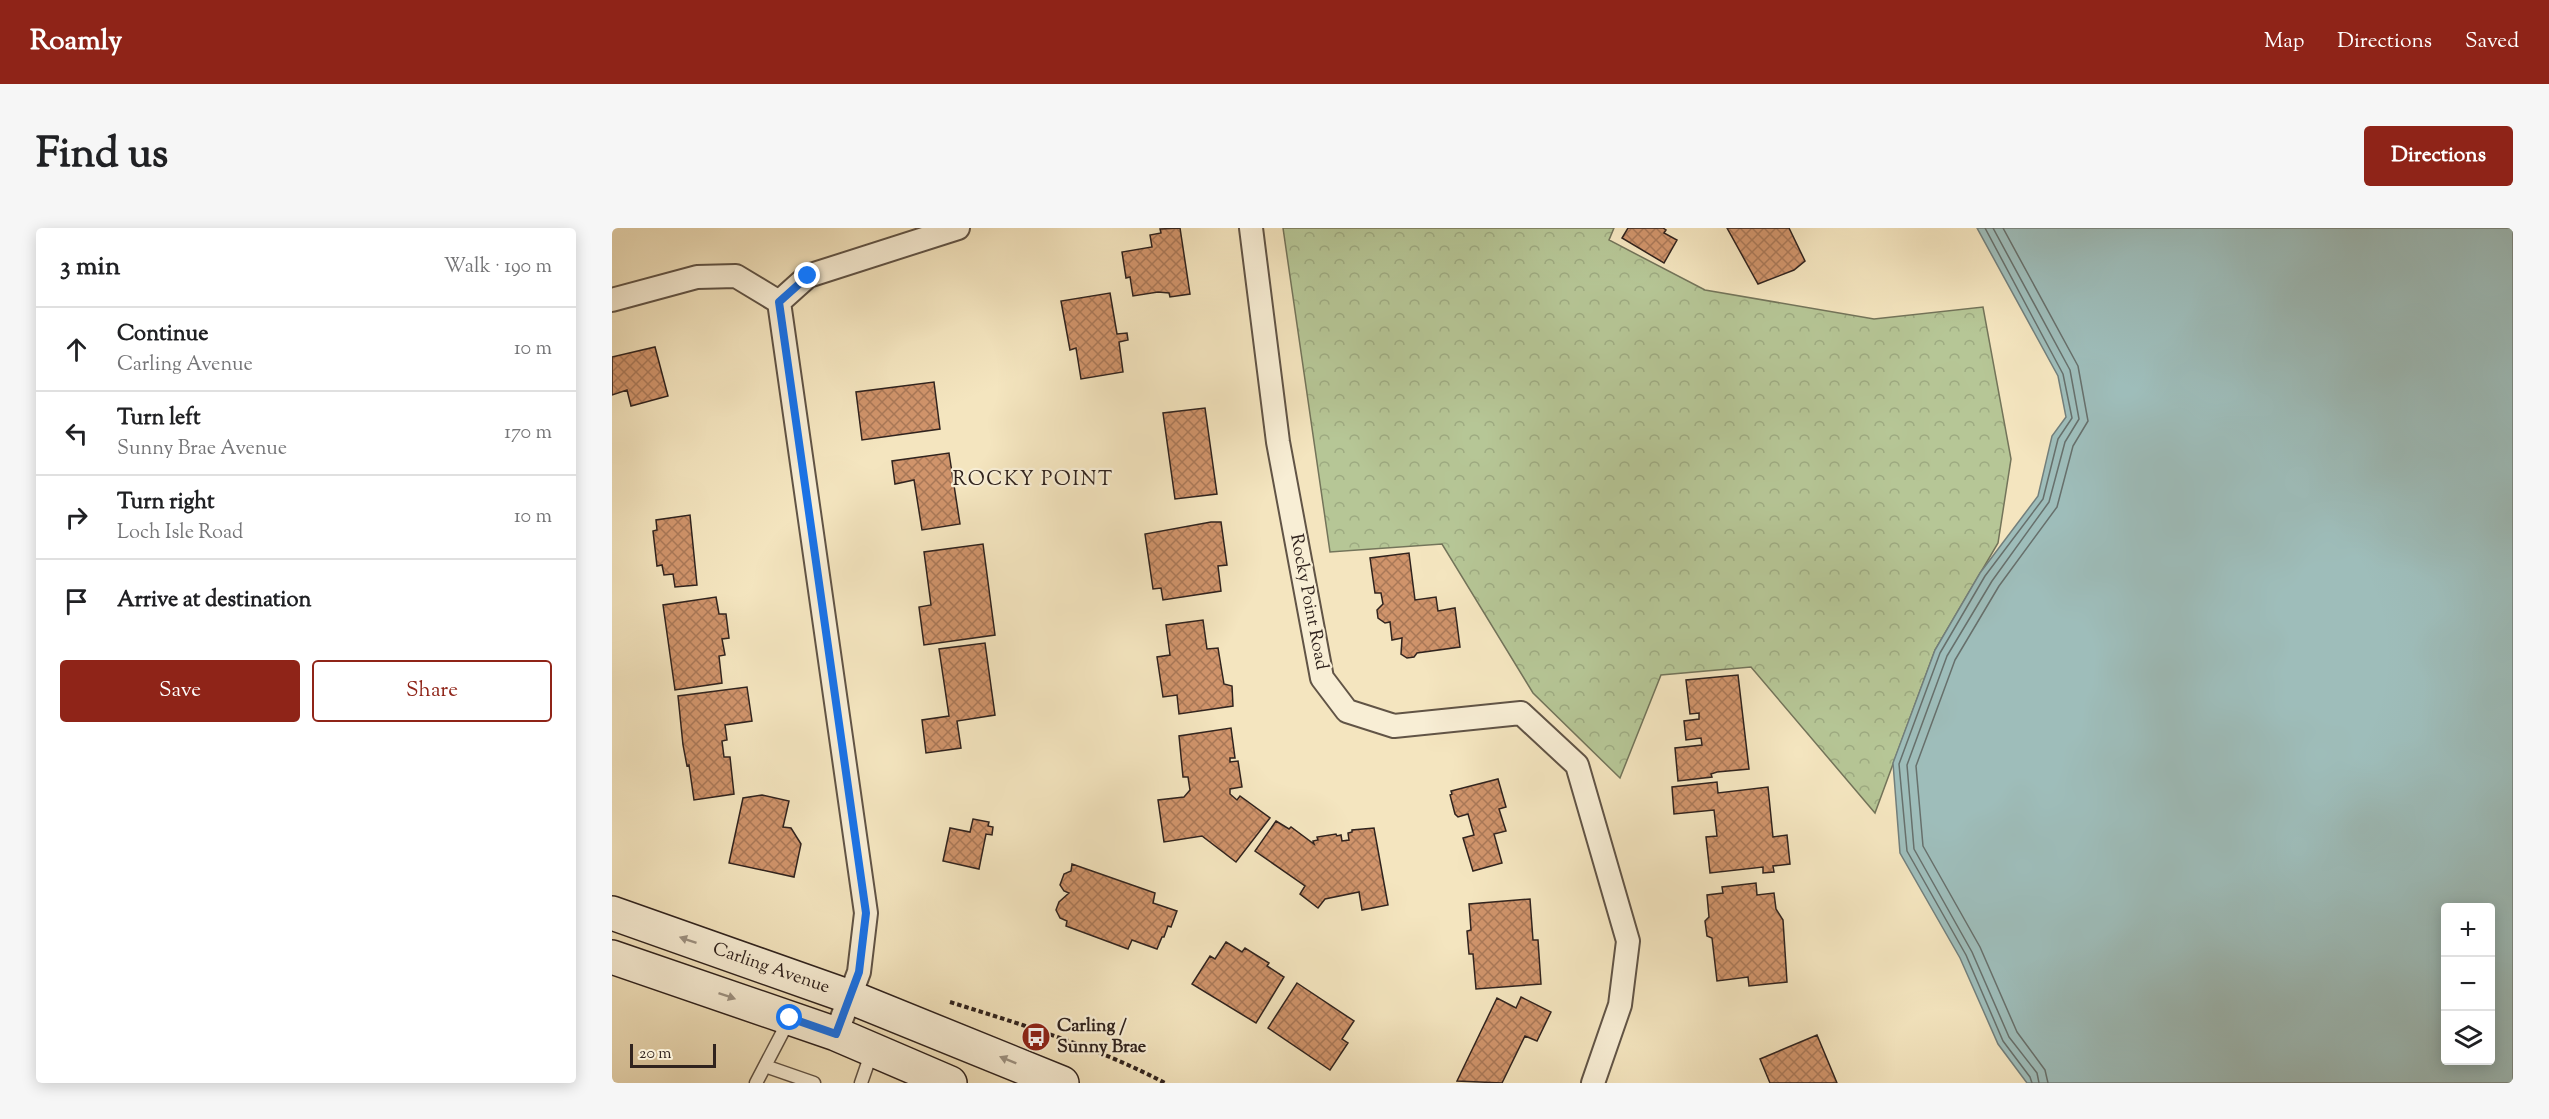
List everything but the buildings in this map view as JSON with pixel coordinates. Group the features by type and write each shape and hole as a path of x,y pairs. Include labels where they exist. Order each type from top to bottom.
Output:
{"main road":[{"name":"Carling Avenue","path":"612,913 850,997 1062,1083"},
{"path":"612,957 836,1034 950,1083"}],"street":[{"path":"779,302 808,276 958,228"},
{"name":"Rocky Point Road","path":"1251,228 1278,442 1322,678 1347,711 1394,726 1521,712 1577,765 1628,941 1620,1005 1593,1083"},
{"path":"612,300 697,277 736,276 779,302"},
{"path":"779,302 866,913 859,972 836,1034"}],"lane":[{"path":"756,1083 790,1018"},
{"path":"861,1083 873,1050"},
{"path":"765,1066 814,1083"}],"green space":[{"path":"1283,228 1614,228 1609,240 1705,290 1874,319 1983,307 2011,459 1998,543 1935,650 1875,813 1751,667 1661,675 1620,778 1533,693 1442,544 1330,552"}],"water":[{"path":"1977,228 2513,228 2513,1083 2027,1083 1998,1044 1960,958 1900,853 1893,763 1935,650 1980,573 2038,496 2052,436 2066,417 2058,376"}],"place":[{"name":"Carling / Sunny Brae","path":"1036,1037"}],"district":[{"name":"ROCKY POINT","path":"1033,480"}],"route":[{"path":"790,1018 836,1034 859,972 866,913 779,302 808,276"}]}
